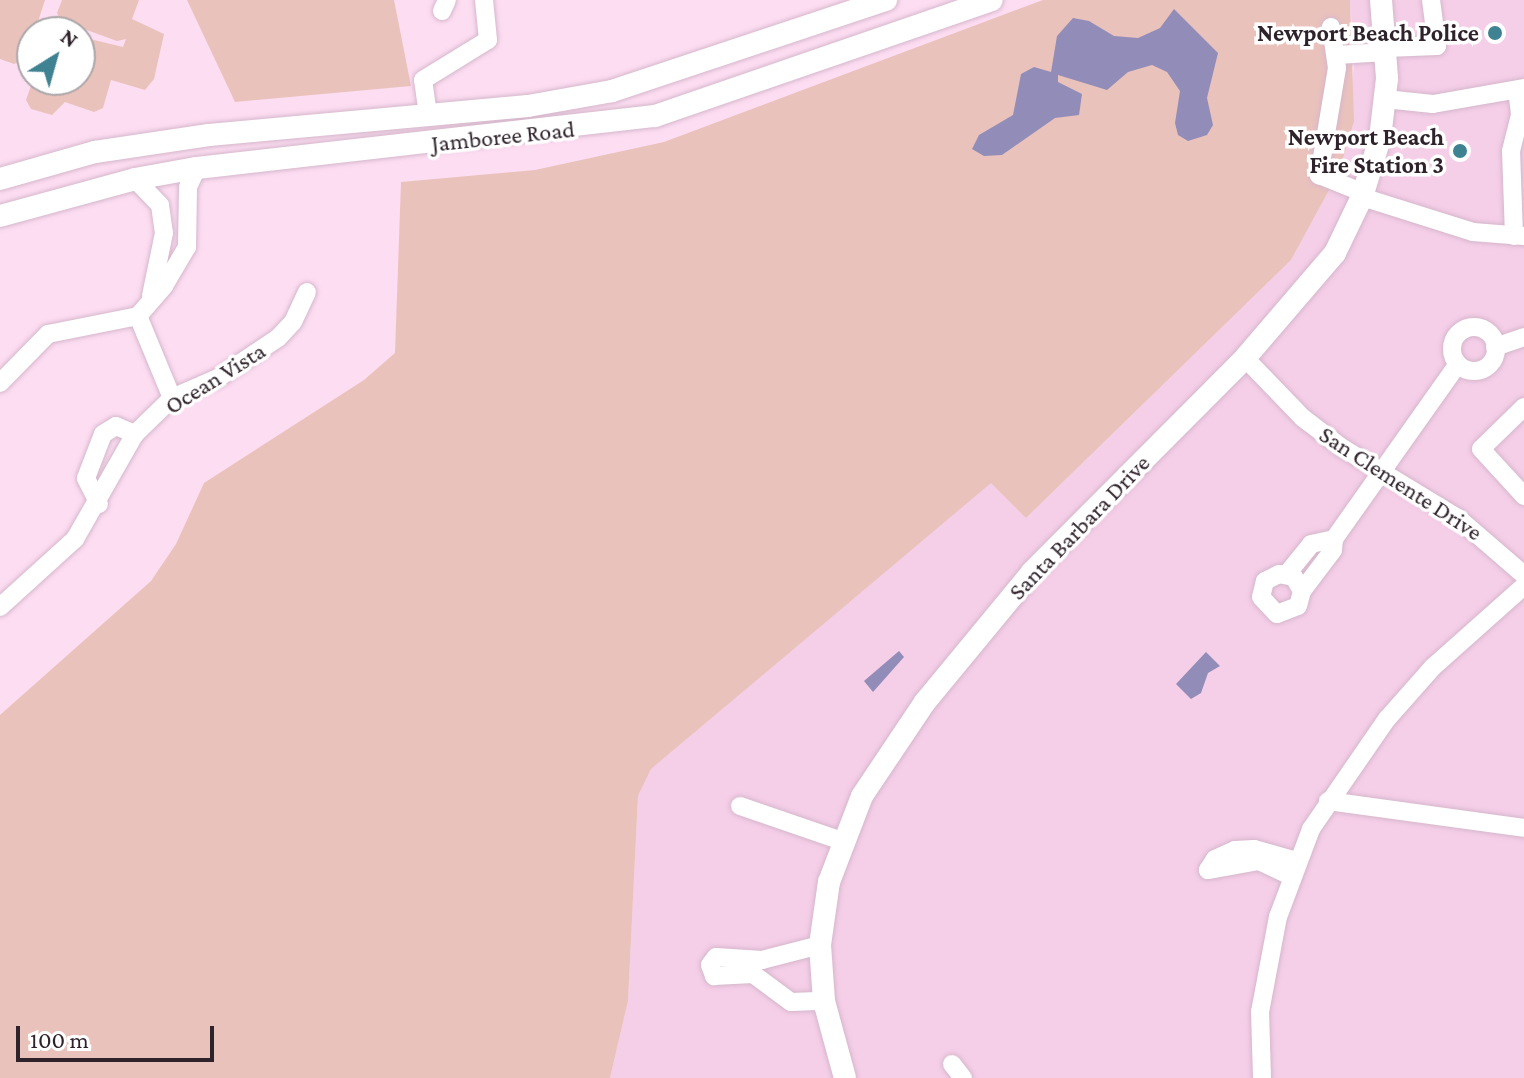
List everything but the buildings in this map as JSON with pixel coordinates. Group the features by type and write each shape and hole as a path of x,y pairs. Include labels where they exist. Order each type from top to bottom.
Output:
{"main road":[{"name":"Jamboree Road","path":"0,179 95,152 180,139 528,106 612,91 886,0"},
{"name":"Jamboree Road","path":"0,216 135,179 197,168 616,125 692,105 992,0"},
{"name":"Santa Barbara Drive","path":"845,1078 824,1001 820,945 829,882 842,841 890,750 974,639 1032,572 1245,358 1335,253 1363,195 1380,138 1386,50 1381,0"}],"street":[{"path":"428,115 423,80 488,40 484,0"},
{"path":"1337,55 1437,46 1431,0"},
{"path":"1331,27 1337,55 1319,175 1363,195 1473,232 1519,236 1511,151 1520,114 1520,89 1433,104 1385,99"},
{"path":"0,383 48,334 138,316 151,296 164,286 187,247 188,187 197,168"},
{"path":"135,179 160,205 164,233 151,296"},
{"path":"164,233 189,232"},
{"name":"Ocean Vista","path":"4,597 63,553 99,504 135,434 172,398 218,378 278,338 293,322 307,292"},
{"path":"138,316 172,398"},
{"path":"1483,330 1495,347 1493,360 1483,369 1470,371 1458,364 1452,351 1461,331 1483,330"},
{"path":"1495,347 1524,337"},
{"name":"San Clemente Drive","path":"1245,358 1303,418 1385,474 1458,518 1524,575"},
{"path":"1334,539 1319,539 1287,574 1265,581 1261,597 1269,610 1292,611 1302,591 1331,555 1334,539 1385,474 1446,374 1458,364"},
{"path":"1524,407 1481,449 1524,496"},
{"path":"99,504 86,478 103,434 116,426 135,434"},
{"path":"1287,574 1302,591"},
{"path":"1262,1078 1260,1012 1294,868 1328,801 1387,719 1433,667 1524,586"},
{"path":"1328,801 1524,828"},
{"path":"740,806 842,841"},
{"path":"820,945 762,960 716,957 710,965 714,976 753,974 791,1002 824,1001"}],"shaded area":[{"path":"0,0 45,0 40,16 16,16 16,63 0,59"},
{"path":"62,0 139,0 132,19 164,34 154,79 145,90 111,80 103,108 94,112 65,102 52,115 31,109 26,100 27,96 96,96 96,40 123,47 126,39 117,41 96,33 96,16 59,16 57,13"},
{"path":"187,0 394,0 411,86 235,102"},
{"path":"1043,0 1350,0 1354,121 1339,172 1291,260 1026,518 991,483 651,769 638,796 628,1001 610,1078 0,1078 0,715 151,581 176,544 204,483 364,380 395,353 401,182 535,170 664,142"},
{"path":"1350,0 1524,0 1524,1078 610,1078 628,1001 638,796 651,769 991,482 1026,518 1291,260 1339,172 1355,61"},
{"path":"1174,9 1218,53 1207,98 1213,125 1207,135 1188,141 1178,135 1175,123 1180,91 1167,72 1152,65 1128,72 1107,90 1058,75 1058,82 1082,94 1079,115 1055,118 1002,155 984,156 972,149 979,135 1013,115 1021,74 1034,67 1051,72 1057,36 1073,18 1089,21 1114,36 1138,38 1160,28"},
{"path":"899,651 904,657 873,692 864,681"},
{"path":"1206,652 1220,666 1208,673 1201,693 1191,699 1176,684"}],"place":[{"name":"Newport Beach Police","path":"1495,33"},
{"name":"Newport Beach Fire Station 3","path":"1460,151"}]}
